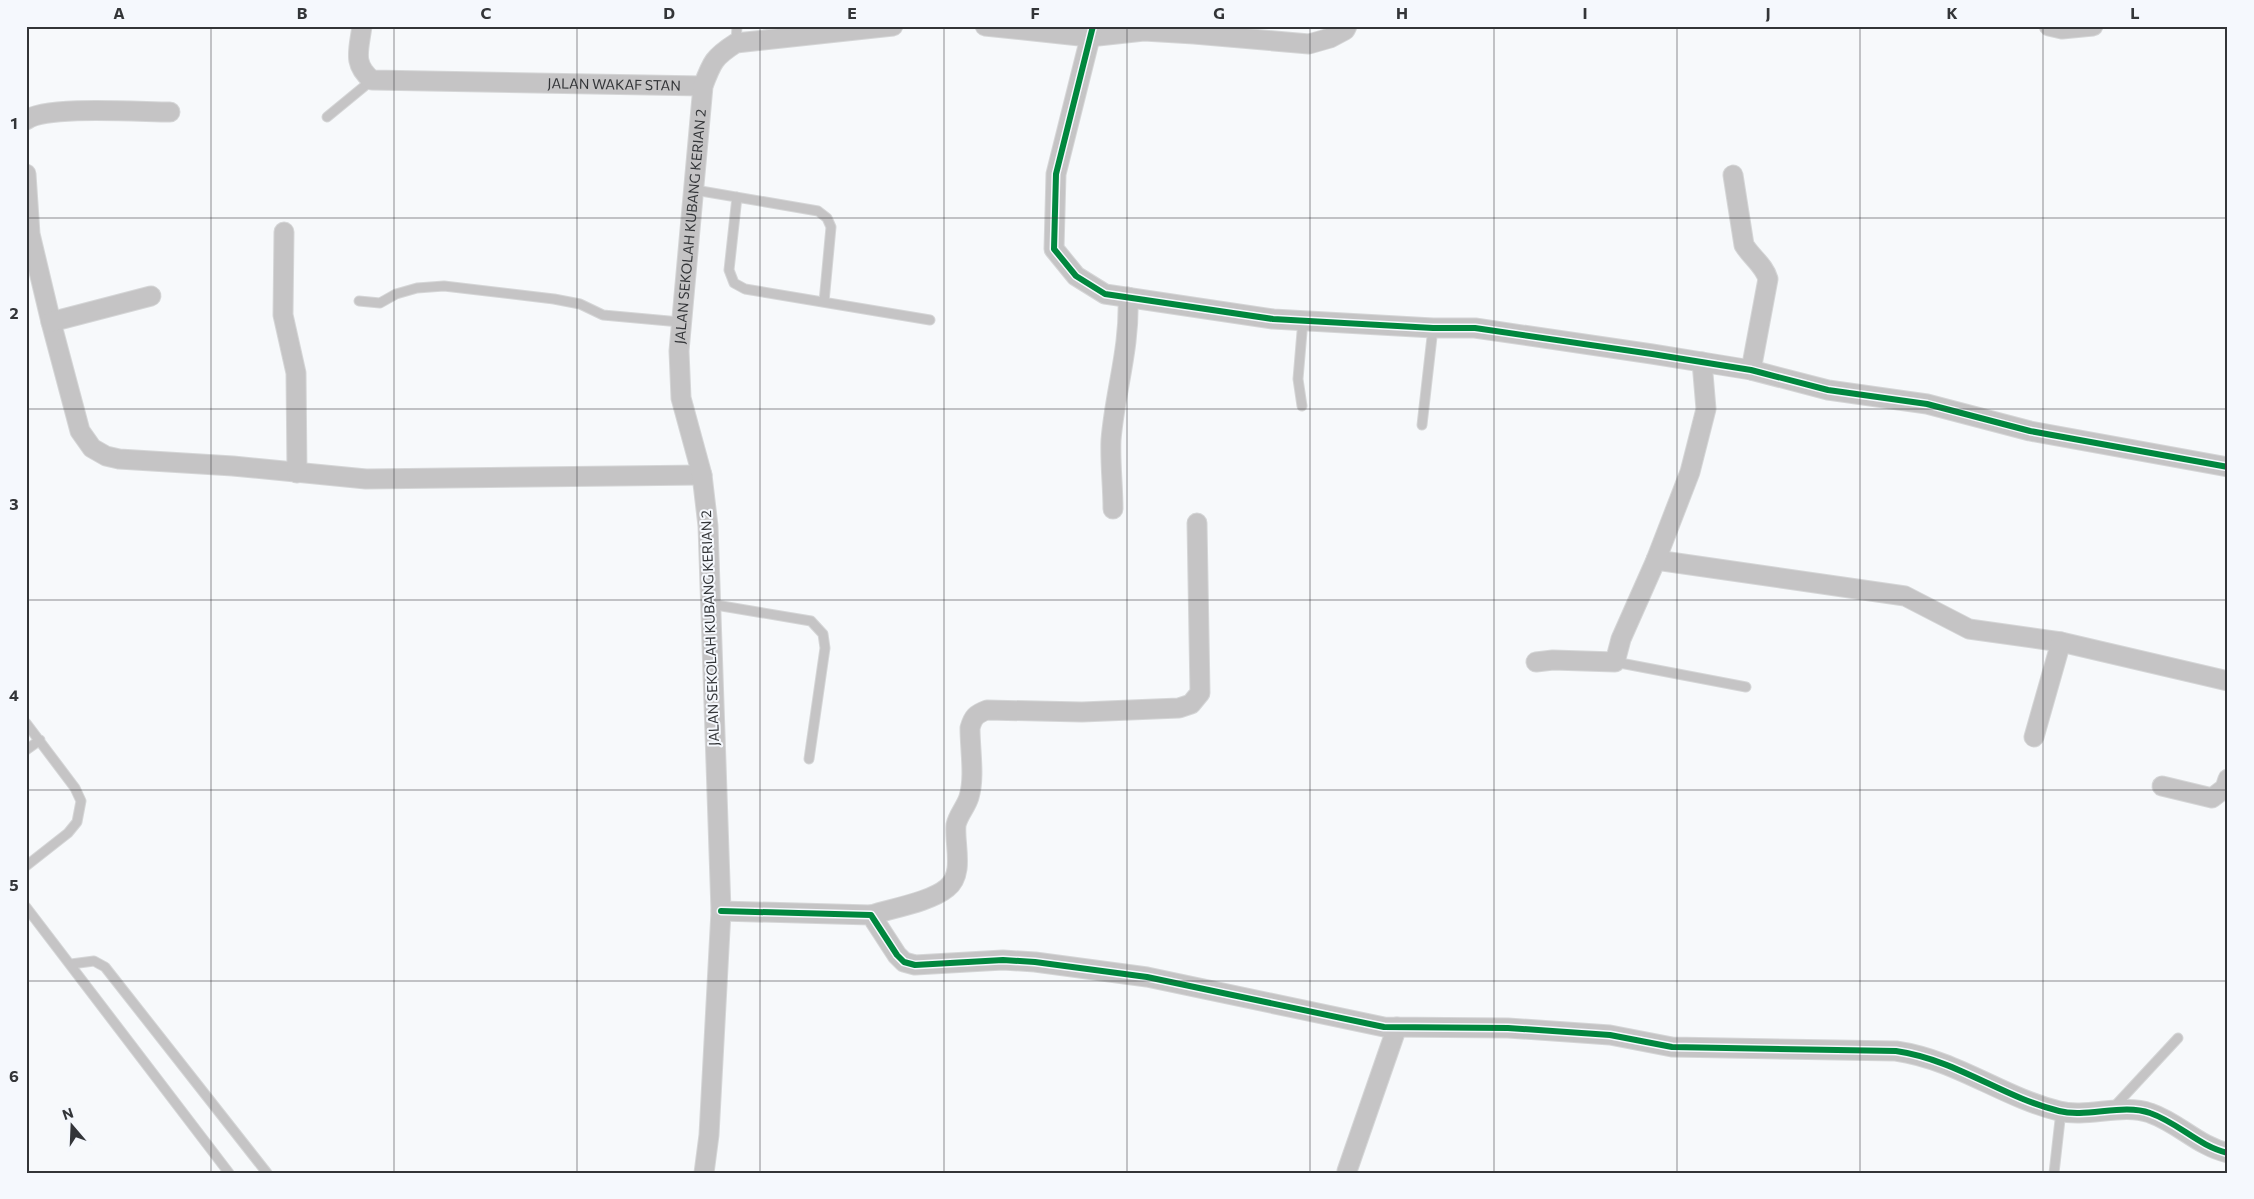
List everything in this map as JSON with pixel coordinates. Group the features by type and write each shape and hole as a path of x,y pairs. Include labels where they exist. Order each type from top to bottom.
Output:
{"street":[{"path":"362,26 358,55 361,71 372,80"},
{"path":"703,86 711,63 737,35 893,26"},
{"path":"985,26 1091,32 1190,30 1309,44 1330,38 1345,30 1347,26"},
{"path":"2049,26 2062,29 2093,26"},
{"path":"1091,32 1056,174 1054,250 1076,276 1105,294 1273,319 1433,328 1475,328 1702,362 1751,370 1828,390 1927,404 2030,431 2228,467"},
{"name":"JALAN WAKAF STAN","path":"372,80 703,86"},
{"name":"JALAN SEKOLAH KUBANG KERIAN 2","path":"703,86 695,190 680,322 679,351 681,398 702,475 708,526 721,911 709,1135 704,1173"},
{"path":"26,120 35,115 73,111 170,112"},
{"path":"26,174 30,234 80,431 92,448 106,456 118,459 366,479 702,475"},
{"path":"1733,174 1744,245 1749,253 1765,268 1768,279 1751,370"},
{"path":"284,232 283,315 296,373 297,473"},
{"path":"51,322 151,296"},
{"path":"1113,510 1111,440 1129,322 1128,297"},
{"path":"1536,662 1553,660 1615,662 1621,639 1656,560 1690,472 1706,409 1702,362"},
{"path":"721,911 872,915 936,895 949,887 957,869 957,820 968,799 970,788 970,728 972,719 977,714 987,710 1082,712 1179,708 1191,704 1200,693 1197,523"},
{"path":"1656,560 1905,596 1969,629 2061,642 2228,681"},
{"path":"2034,737 2061,642"},
{"path":"2162,786 2212,798 2225,788 2228,779"},
{"path":"872,915 897,955 904,962 915,965 1003,960 1035,962 1147,976 1384,1027 1508,1028 1601,1034 1672,1048 1896,1051 1921,1055 1957,1068 2030,1102 2061,1112 2111,1110 2152,1113 2201,1144 2228,1153"},
{"path":"1347,1171 1397,1027"}],"lane":[{"path":"327,117 372,80"},
{"path":"695,190 818,211 827,218 831,227 824,302"},
{"path":"737,197 729,270 734,283 745,289 930,320"},
{"path":"359,301 380,303 396,294 417,288 444,286 554,299 580,304 604,314 680,322"},
{"path":"1302,406 1298,379 1303,320"},
{"path":"1422,425 1433,328"},
{"path":"710,604 811,620 823,634 825,648 809,759"},
{"path":"1615,662 1746,687"},
{"path":"26,722 76,788 81,801 77,822 68,833 26,866"},
{"path":"26,750 40,740"},
{"path":"26,907 229,1173"},
{"path":"71,964 94,961 105,967 266,1173"},
{"path":"2111,1110 2178,1038"},
{"path":"2054,1173 2061,1112"}],"cycle path":[{"path":"1093,26 1056,174 1054,249 1076,276 1105,294 1273,319 1433,328 1475,328 1652,354 1751,370 1828,390 1927,404 2030,431 2228,467"},
{"path":"721,911 871,915 897,955 904,962 915,965 1003,960 1035,962 1147,977 1384,1027 1508,1028 1610,1035 1672,1047 1896,1051 1939,1062 2018,1097 2059,1111 2081,1113 2128,1109 2150,1113 2170,1122 2207,1145 2228,1153"}]}
